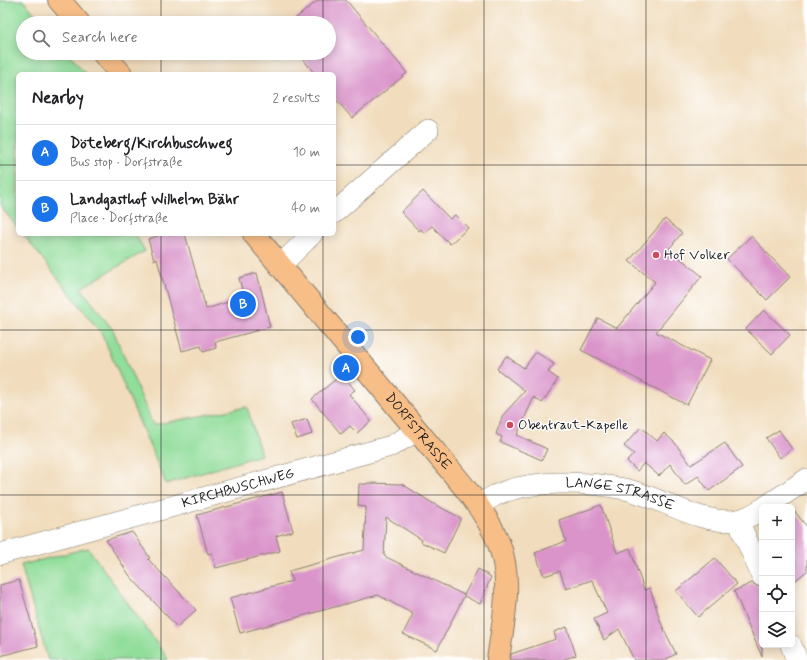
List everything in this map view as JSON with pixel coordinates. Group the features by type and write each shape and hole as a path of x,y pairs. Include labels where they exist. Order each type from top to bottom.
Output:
{"main road":[{"path":"59,0 72,16"},
{"path":"109,60 119,72"},
{"name":"DORFSTRASSE","path":"256,236 478,506 499,544 506,577 506,598 498,660"}],"street":[{"path":"336,211 428,130"},
{"path":"280,266 310,236"},
{"name":"KIRCHBUSCHWEG","path":"0,554 391,446 417,431"},
{"path":"770,504 807,479"},
{"name":"LANGE STRASSE","path":"478,506 495,495 537,484 597,485 625,489 709,519 738,520 759,510"},
{"path":"738,520 759,569"},
{"path":"792,648 798,660"}],"green space":[{"path":"0,0 23,0 37,16 16,16 16,60 74,60 84,72 16,72 16,226 0,206"},
{"path":"25,236 136,236 145,251 81,288 113,330 153,425 247,407 261,455 166,484 102,334"},
{"path":"88,548 168,659 167,660 48,660 21,565"}],"building":[{"path":"318,0 346,0 407,73 352,118 336,99 336,72 313,72 304,60 336,60 336,16 299,16"},
{"path":"423,191 450,219 455,215 468,228 450,244 432,226 424,233 421,229 419,231 401,212"},
{"path":"665,219 682,233 669,249 702,276 656,332 710,360 687,405 581,350 598,318 617,328 655,282 629,261"},
{"path":"158,236 186,236 206,309 241,298 239,291 242,290 239,278 257,273 270,327 215,342 216,348 203,352 201,346 182,351 157,259 154,260 148,239"},
{"path":"751,236 790,277 767,300 727,259"},
{"path":"764,310 790,335 772,354 746,329"},
{"path":"536,352 554,364 548,372 558,379 542,403 534,397 517,435 547,449 542,460 500,442 502,437 496,434 503,415 525,391 497,369 506,356 524,368"},
{"path":"342,374 355,390 349,394 371,421 357,433 350,426 341,434 312,399"},
{"path":"307,419 312,434 297,439 291,424"},
{"path":"641,427 657,441 664,433 675,443 691,465 725,443 742,467 709,491 698,476 685,485 670,464 659,476 644,463 637,471 627,461 634,454 624,446"},
{"path":"779,430 792,449 780,458 766,438"},
{"path":"359,484 402,484 434,504 461,518 444,553 421,542 422,540 386,517 384,556 464,595 478,569 491,577 480,604 464,596 437,650 403,634 413,614 378,595 240,633 230,598 292,581 289,571 364,550 366,507 358,506"},
{"path":"282,492 293,531 276,536 280,551 216,568 212,553 208,554 197,515"},
{"path":"601,505 617,553 630,548 644,590 650,588 661,623 676,654 664,660 634,660 619,629 604,640 594,619 607,613 592,580 566,589 560,571 544,576 535,553 566,541 559,520"},
{"path":"795,512 807,527 807,571 795,581"},
{"path":"132,532 150,558 148,559 196,610 177,627 130,576 106,540"},
{"path":"715,558 737,584 698,617 676,591"},
{"path":"19,580 38,646 0,656 0,585"},
{"path":"752,583 759,587 759,648 762,648 762,657 734,591"},
{"path":"567,627 576,655 562,660 511,660 511,654 556,639 554,632"}],"place":[{"name":"Hof Volker","path":"656,255"},
{"name":"Landgasthof Wilhelm Bähr","path":"243,304"},
{"name":"Döteberg/Kirchbuschweg","path":"346,368"},
{"name":"Obentraut-Kapelle","path":"510,425"}]}
